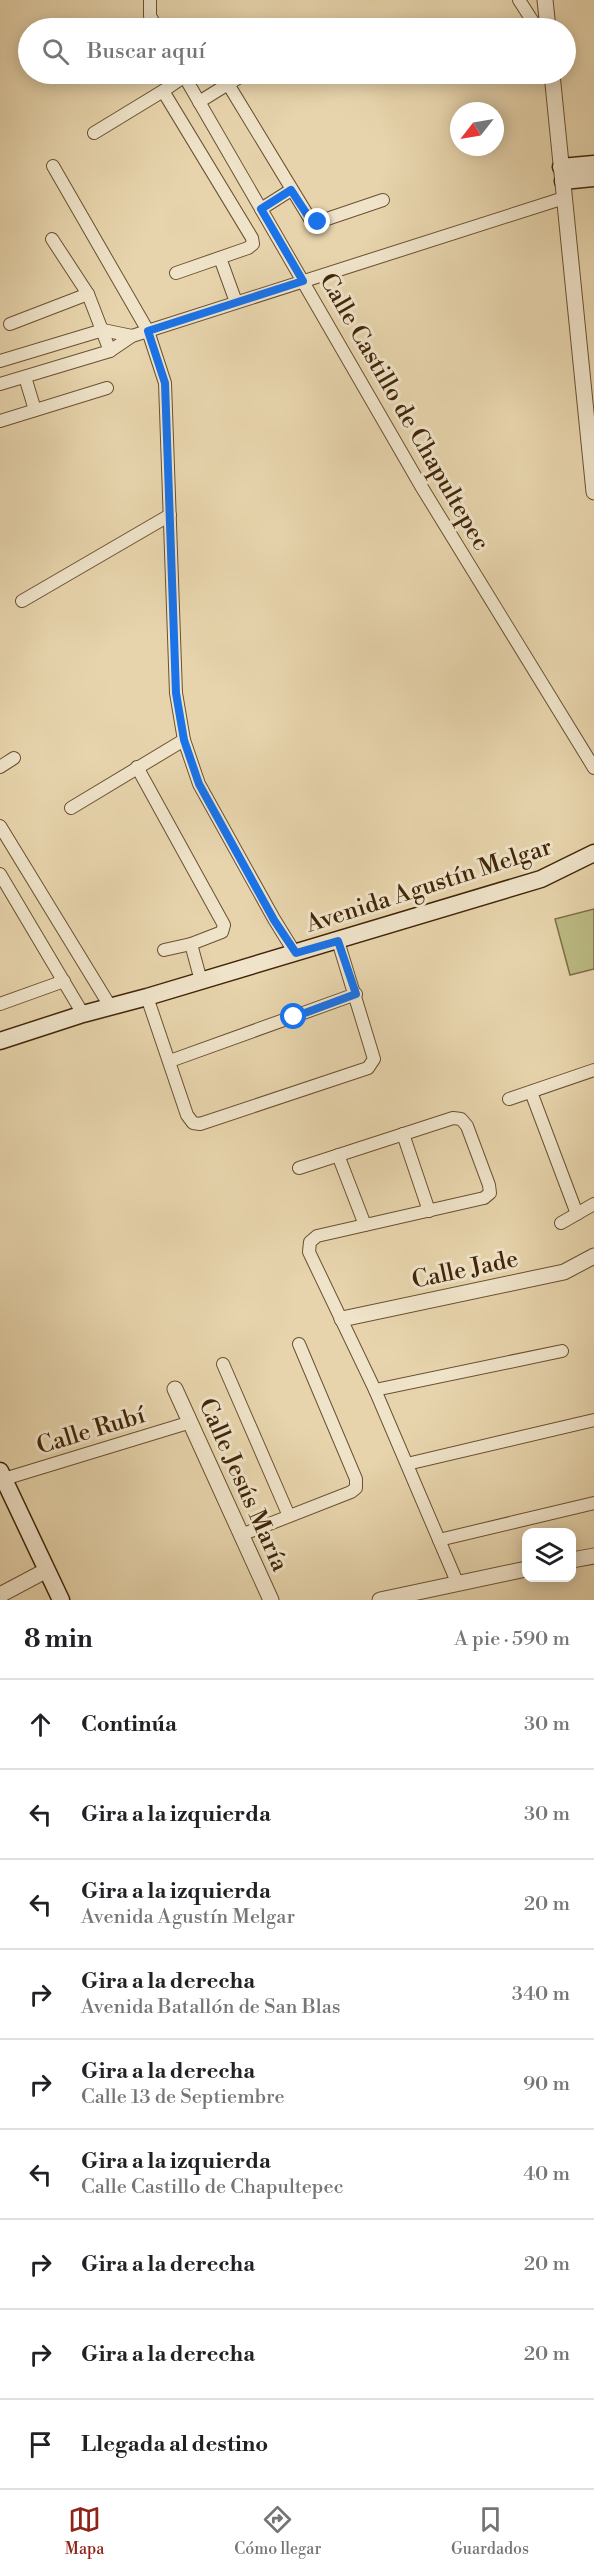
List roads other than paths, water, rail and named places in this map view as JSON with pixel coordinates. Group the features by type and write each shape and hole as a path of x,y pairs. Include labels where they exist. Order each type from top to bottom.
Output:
{"main road":[{"path":"562,174 594,164"},
{"path":"562,174 594,178"},
{"name":"Avenida Agustín Melgar","path":"0,1041 83,1014 338,941 541,879 594,853"},
{"path":"2,1475 61,1600"}],"street":[{"path":"150,0 151,18"},
{"path":"519,0 531,18"},
{"path":"545,0 547,18"},
{"path":"94,133 172,84"},
{"name":"Calle Castillo de Chapultepec","path":"189,84 421,486 594,768"},
{"path":"200,102 228,84 310,219 318,222 383,200"},
{"path":"553,84 594,492"},
{"path":"163,91 252,238 253,244 248,248 176,273"},
{"path":"53,166 148,331 165,383 176,693 184,740 199,784 274,920 296,953"},
{"path":"261,209 291,190"},
{"path":"0,384 110,351 132,336 564,198"},
{"path":"52,239 88,294 110,351"},
{"path":"220,258 236,302"},
{"path":"10,324 88,294"},
{"path":"0,361 103,330 132,336"},
{"path":"26,377 35,410"},
{"path":"0,421 107,388"},
{"path":"22,602 170,515"},
{"path":"71,808 184,740"},
{"path":"0,767 14,758"},
{"path":"137,767 224,926 222,932 217,936 164,950"},
{"path":"0,826 110,1006"},
{"path":"0,874 83,1014"},
{"path":"147,997 187,1115 193,1123 200,1124 368,1068 374,1059 338,941"},
{"path":"191,944 201,981"},
{"path":"0,1004 64,981"},
{"path":"170,1061 356,994"},
{"path":"509,1099 594,1070"},
{"path":"531,1092 577,1214"},
{"path":"299,1168 453,1118 461,1119 467,1125 489,1185 490,1193 484,1198 317,1236 310,1242 309,1252 375,1390 457,1582"},
{"path":"402,1134 429,1211"},
{"path":"338,1155 365,1225"},
{"path":"561,1223 594,1204"},
{"name":"Calle Jade","path":"342,1319 564,1272 594,1256"},
{"path":"241,1535 356,1488 356,1479 299,1344"},
{"path":"375,1390 561,1351"},
{"path":"223,1364 289,1516"},
{"name":"Calle Jesús María","path":"174,1389 271,1600"},
{"path":"407,1464 594,1420"},
{"name":"Calle Rubí","path":"2,1475 191,1422"},
{"path":"439,1540 594,1503"},
{"path":"576,1559 594,1556"},
{"path":"0,1595 47,1570"},
{"path":"380,1600 522,1570"}]}
